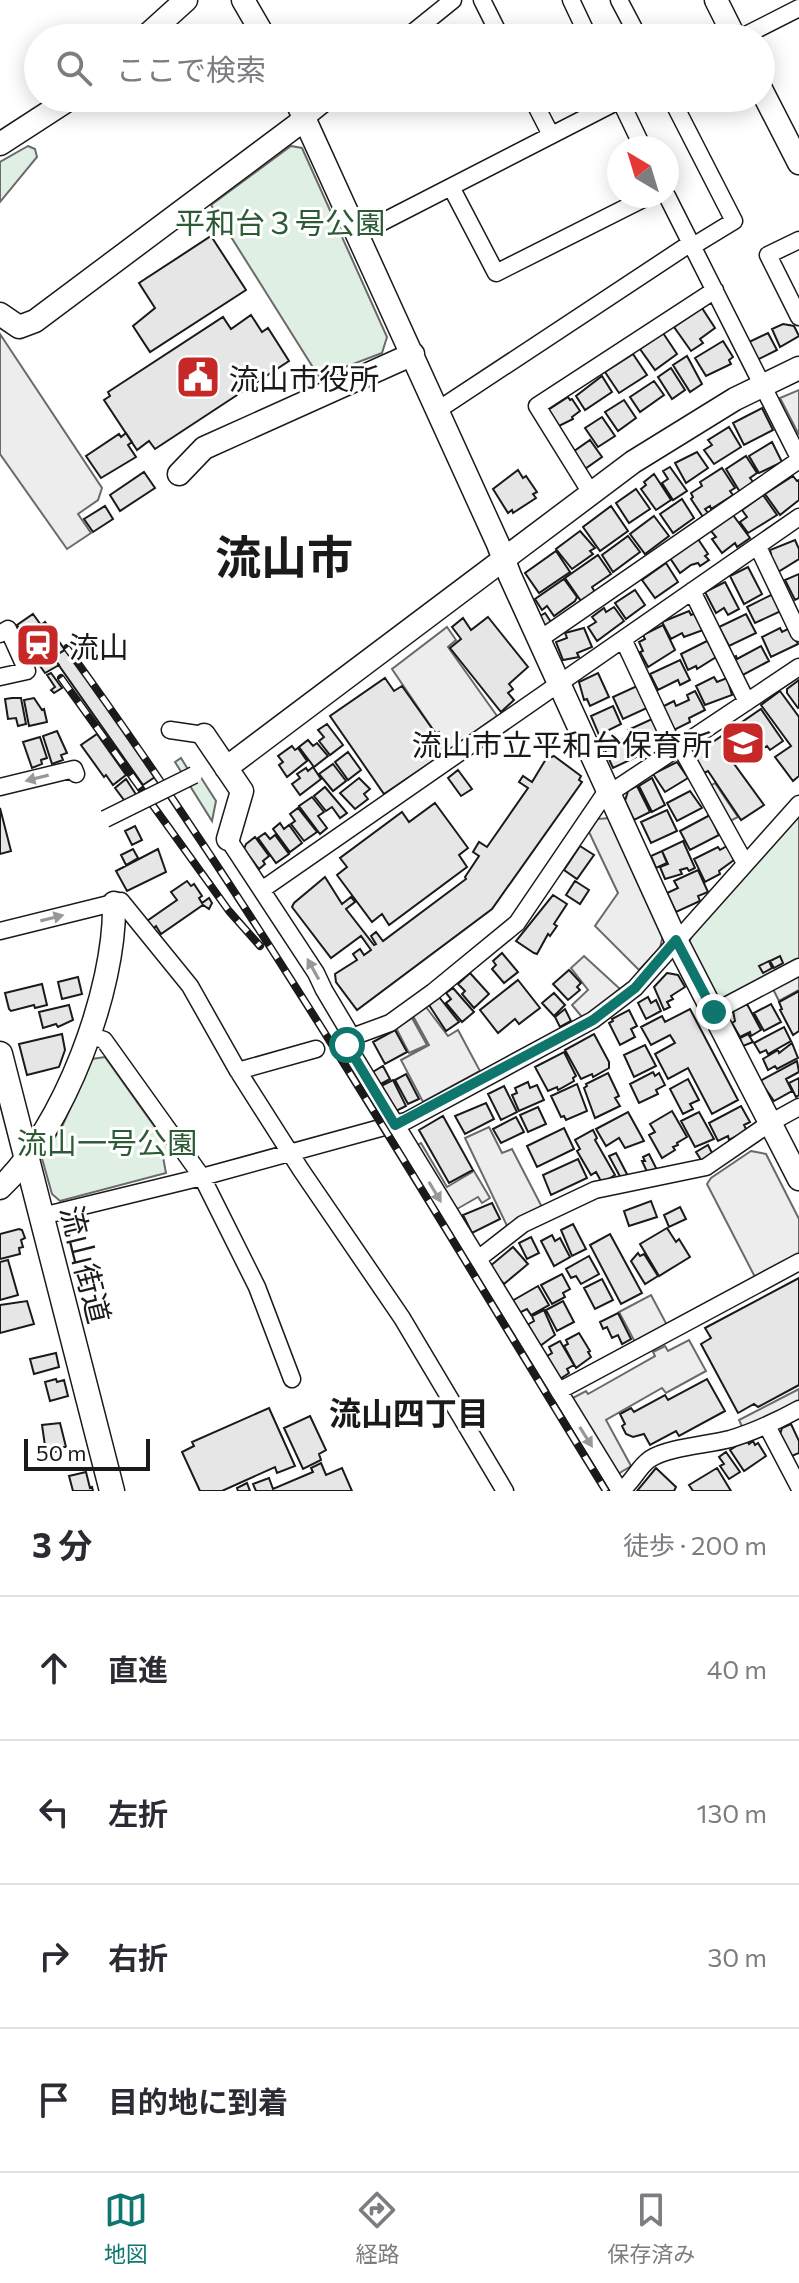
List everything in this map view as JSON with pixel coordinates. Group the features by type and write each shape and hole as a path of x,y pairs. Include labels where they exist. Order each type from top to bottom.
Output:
{"main road":[{"name":"流山街道","path":"0,1054 112,1491"}],"street":[{"path":"159,24 186,0"},
{"path":"243,0 257,24"},
{"path":"423,24 453,0"},
{"path":"482,0 494,24"},
{"path":"571,0 582,24"},
{"path":"619,0 632,24"},
{"path":"716,0 729,24"},
{"path":"766,24 799,8"},
{"path":"0,144 49,112"},
{"path":"302,112 676,940 799,1179"},
{"path":"0,314 19,327 35,321 314,112"},
{"path":"539,112 551,135"},
{"path":"359,234 596,112"},
{"path":"627,112 638,136"},
{"path":"438,410 692,244 734,221 678,112"},
{"path":"774,112 796,150"},
{"path":"451,187 496,273 625,208"},
{"path":"540,639 799,459 673,208"},
{"path":"799,240 768,255 799,317"},
{"path":"591,493 537,406 715,290"},
{"path":"179,474 204,448 413,354"},
{"path":"226,768 591,493 681,430 799,368"},
{"path":"263,889 799,517"},
{"path":"758,547 799,633"},
{"path":"692,591 747,702"},
{"path":"0,634 8,629 27,671 0,677"},
{"path":"623,639 678,748 745,863"},
{"path":"799,667 609,791 517,923 390,1023 352,1037 347,1045 620,1491 628,1486 641,1468 660,1455 732,1438 767,1426 799,1409"},
{"path":"170,730 204,735 242,791 228,839 316,973 352,1037"},
{"path":"0,787 75,771"},
{"path":"105,819 194,775"},
{"path":"42,1216 395,1125 593,1020 635,988 799,804"},
{"path":"0,931 121,901 190,986 238,1071 402,1318 505,1491"},
{"path":"0,1188 55,1116 88,1035 115,932 108,904"},
{"path":"714,1012 799,967"},
{"path":"88,1035 104,1040 202,1177 257,1287 292,1379"},
{"path":"238,1071 316,1049"},
{"path":"478,1259 523,1224 595,1190 706,1167 799,1107"},
{"path":"557,1392 799,1262"},
{"path":"767,1426 799,1487"}],"green space":[{"path":"28,146 35,149 37,157 0,202 0,162"},
{"name":"平和台３号公園","path":"291,146 302,148 387,337 382,353 319,377 211,205"},
{"path":"181,758 189,771 200,776 216,801 212,821 175,762"},
{"path":"799,815 799,961 724,1003 716,997 688,944 693,934"},
{"name":"流山一号公園","path":"105,1057 174,1154 163,1157 166,1173 60,1201 52,1194 41,1155 61,1129 92,1059"}],"shaded area":[{"path":"0,334 102,488 98,500 78,514 91,533 67,549 0,454"},
{"path":"799,390 799,435 780,398"},
{"path":"447,627 456,640 448,647 497,716 450,749 439,732 436,734 392,669"},
{"path":"715,783 738,817 730,821 710,786"},
{"path":"611,818 664,931 660,948 639,970 595,926 618,893 589,832 597,819"},
{"path":"584,956 620,989 601,1007 582,1017 572,1005 588,990 571,968"},
{"path":"799,975 799,990 779,1001 773,989"},
{"path":"426,1007 448,1036 458,1030 480,1071 423,1102 401,1060 429,1045 413,1016"},
{"path":"412,1018 427,1045 409,1053 396,1028"},
{"path":"489,1127 502,1153 512,1149 544,1211 508,1228 465,1138"},
{"path":"421,1143 447,1187 474,1171 490,1198 482,1203 478,1197 450,1213 412,1148"},
{"path":"751,1151 766,1154 799,1219 799,1255 756,1279 707,1184 711,1178"},
{"path":"651,1295 668,1327 636,1344 619,1312"},
{"path":"689,1340 706,1371 666,1393 662,1388 606,1420 631,1466 613,1477 569,1400 586,1391 588,1394 655,1356 653,1352 665,1346 668,1351"},
{"path":"799,1389 799,1405 744,1431 739,1420"}],"building":[{"path":"211,236 246,290 150,352 133,326 155,308 139,283"},
{"path":"702,308 715,328 700,339 703,343 691,351 674,327"},
{"name":"流山市役所","path":"251,315 262,332 268,328 289,361 155,449 149,441 137,450 104,400 110,396 108,392 223,317 231,329"},
{"path":"783,324 794,326 799,336 780,347 772,329"},
{"path":"663,333 677,354 655,370 640,349"},
{"path":"768,333 777,350 757,360 749,342"},
{"path":"723,341 733,357 729,360 731,364 706,376 695,358"},
{"path":"633,354 647,375 619,393 605,372"},
{"path":"687,356 702,384 690,392 673,365"},
{"path":"671,368 685,390 672,399 658,377"},
{"path":"602,376 612,392 585,410 576,396"},
{"path":"654,381 664,395 640,412 630,397"},
{"path":"568,397 580,411 573,419 555,428 545,412"},
{"path":"624,400 636,418 618,431 605,412"},
{"path":"762,408 773,430 744,445 733,423"},
{"path":"602,417 615,436 598,447 585,428"},
{"path":"729,427 741,447 714,464 704,450 712,445 708,440"},
{"path":"126,433 132,442 128,445 136,457 101,478 86,456 119,434 121,437"},
{"path":"590,440 602,457 582,471 570,454"},
{"path":"772,442 782,462 759,473 749,456"},
{"path":"697,452 708,468 686,483 675,463"},
{"path":"746,456 757,473 750,478 754,483 740,492 726,469"},
{"path":"670,467 687,491 673,500 662,483 668,479 663,471"},
{"path":"722,468 735,488 730,491 733,495 711,509 710,506 705,509 709,514 703,517 691,499 691,493 702,486 700,482"},
{"path":"518,470 537,492 533,494 536,498 508,513 493,489"},
{"path":"144,472 155,488 120,511 110,495"},
{"path":"654,474 671,500 656,510 641,489"},
{"path":"793,476 799,480 799,500 780,515 765,494"},
{"path":"636,489 650,509 629,523 616,503"},
{"path":"763,495 777,515 748,533 740,522 747,517 742,510"},
{"path":"682,499 694,518 673,533 660,514"},
{"path":"105,506 113,519 93,532 84,519"},
{"path":"611,506 628,531 600,551 583,527"},
{"path":"733,515 750,538 737,547 735,543 722,553 712,539 716,537 711,531"},
{"path":"654,516 669,536 645,554 630,534"},
{"path":"580,531 595,548 590,551 593,554 572,569 556,549"},
{"path":"628,536 640,552 613,572 602,555"},
{"path":"698,539 709,560 700,566 698,563 691,565 680,573 670,558"},
{"path":"795,540 799,559 778,572 769,555 770,550"},
{"path":"556,551 570,572 539,593 525,573"},
{"path":"598,555 611,574 592,587 596,594 583,604 565,578"},
{"path":"666,563 678,582 655,598 642,580"},
{"path":"748,567 762,594 744,604 730,576"},
{"path":"799,574 799,598 795,600 785,580"},
{"path":"564,579 577,597 554,616 547,606 542,610 535,599"},
{"path":"725,582 739,609 728,615 724,608 716,613 705,592"},
{"path":"635,590 645,605 626,619 615,603"},
{"path":"773,594 781,611 755,623 747,607"},
{"path":"614,607 624,621 597,641 588,627 596,622 592,617 604,608 606,612"},
{"path":"689,611 691,615 698,612 706,629 684,637 682,633 671,639 662,622"},
{"path":"545,613 553,625 542,632 535,619"},
{"path":"33,614 41,625 45,622 65,650 53,657 59,665 45,673 21,639 25,637 17,625"},
{"path":"746,614 756,633 729,646 719,627"},
{"path":"488,617 528,667 509,684 513,689 508,693 514,700 501,712 450,648 461,639 452,627 463,618 471,630"},
{"path":"663,625 675,650 648,667 640,652 643,651 639,642 645,639 643,635"},
{"path":"584,628 592,647 577,653 579,657 563,660 556,642 567,638 565,633"},
{"path":"780,628 782,632 790,628 798,644 771,657 762,637"},
{"path":"709,640 716,657 697,669 696,666 688,670 681,654"},
{"path":"761,646 769,661 741,676 731,658 736,656 737,659"},
{"path":"66,649 155,777 143,785 53,657"},
{"path":"680,660 690,680 680,685 678,680 658,690 650,674"},
{"path":"51,673 62,688 54,693 51,690 55,687 47,675"},
{"path":"598,673 609,697 590,706 587,699 584,700 579,682"},
{"path":"714,677 717,682 727,678 732,695 705,705 696,686"},
{"path":"385,678 394,691 402,686 448,751 384,794 330,716"},
{"path":"799,680 799,707 798,708 787,689"},
{"path":"637,686 647,708 623,719 613,697"},
{"path":"695,691 705,710 674,730 662,707 674,701 676,706 689,700 687,695"},
{"path":"780,691 799,717 799,776 793,781 775,757 791,746 761,705"},
{"path":"21,698 26,724 18,726 16,718 8,719 5,699"},
{"path":"34,698 44,709 47,722 29,726 24,700"},
{"path":"613,706 621,724 599,735 591,716"},
{"path":"761,709 783,741 770,750 767,746 758,752 754,746 732,761 764,805 741,820 708,771 702,774 691,757"},
{"path":"652,719 660,736 636,747 628,730"},
{"path":"327,724 343,745 330,755 319,741 324,737 318,730"},
{"path":"57,731 67,753 61,755 63,760 52,764 43,736"},
{"path":"97,734 126,775 113,785 81,745"},
{"path":"40,737 47,758 32,768 23,742"},
{"path":"628,737 636,757 613,768 604,748"},
{"path":"705,739 708,743 697,750 694,746"},
{"path":"308,740 313,746 317,743 328,756 314,767 299,747"},
{"path":"292,746 295,750 298,748 307,761 287,777 279,765 283,762 278,756"},
{"path":"348,752 361,770 348,780 335,762"},
{"path":"554,756 581,776 579,780 582,782 492,909 357,1010 336,982 335,974 357,960 353,954 360,949 364,955 371,950 361,936 331,958 292,907 294,903 325,877 342,904 351,897 355,902 346,909 374,945 371,936 376,932 383,941 466,879 479,856 473,852 479,842 487,847 528,788 519,782 523,776 532,782 546,759"},
{"path":"677,762 688,778 665,792 653,774"},
{"path":"333,764 346,781 333,791 319,774"},
{"path":"313,767 321,779 300,795 292,784 300,778 297,774"},
{"path":"458,770 472,789 461,796 448,778"},
{"path":"359,778 370,789 364,794 368,799 355,809 340,793"},
{"path":"652,778 665,805 652,812 639,786"},
{"path":"126,779 137,796 127,804 115,788"},
{"path":"637,786 650,812 634,820 625,801 628,791"},
{"path":"325,787 347,813 340,818 332,807 326,811 314,796"},
{"path":"690,791 702,808 677,821 667,803"},
{"path":"312,797 324,812 318,816 327,828 320,834 299,806"},
{"path":"435,803 468,848 459,855 467,867 389,925 382,914 372,922 337,875 347,867 340,858 402,812 409,822"},
{"path":"0,808 11,851 0,854"},
{"path":"298,808 317,832 304,841 291,824 295,821 290,814"},
{"path":"667,810 677,831 651,843 641,822"},
{"path":"710,815 719,835 690,850 680,831"},
{"path":"280,823 284,829 289,825 302,843 290,852 273,829"},
{"path":"135,826 142,840 132,845 125,831"},
{"path":"265,833 270,839 275,835 289,854 276,863 258,838"},
{"path":"255,837 269,856 259,869 244,849"},
{"path":"683,841 695,868 680,870 682,874 665,879 660,867 668,864 662,851"},
{"path":"580,846 594,855 577,879 564,870"},
{"path":"727,846 734,860 719,871 720,874 705,882 694,859"},
{"path":"133,849 138,858 126,865 121,855"},
{"path":"158,849 166,872 127,891 116,871"},
{"path":"662,851 667,863 656,868 651,856"},
{"path":"698,870 708,892 698,896 700,901 676,912 667,893 678,888 674,881"},
{"path":"187,881 191,886 194,884 202,896 199,898 202,903 209,898 212,903 209,909 203,905 161,934 156,926 153,929 147,921 177,900 171,892"},
{"path":"575,881 589,890 580,904 566,895"},
{"path":"553,895 567,904 554,924 557,926 550,936 548,934 537,954 516,941"},
{"path":"502,953 518,972 504,983 492,969 496,965 493,961"},
{"path":"780,956 783,963 774,968 770,961"},
{"path":"769,961 772,968 763,973 759,966"},
{"path":"569,970 581,983 577,987 580,990 568,1000 553,984"},
{"path":"470,973 489,994 474,1008 458,984"},
{"path":"667,973 678,975 685,987 671,996 673,999 667,1002 670,1007 664,1010 654,987"},
{"path":"78,977 82,994 62,999 58,982"},
{"path":"518,980 540,1008 519,1024 515,1019 498,1033 480,1010"},
{"path":"42,984 47,1005 9,1009 5,993"},
{"path":"453,988 474,1012 462,1022 446,1003 451,999 446,993"},
{"path":"799,991 799,1031 793,1035 779,1002"},
{"path":"554,993 565,1005 554,1016 542,1003"},
{"path":"439,997 459,1022 446,1031 429,1005"},
{"path":"648,997 651,1003 656,1000 661,1011 646,1019 638,1003"},
{"path":"747,1004 761,1030 751,1036 750,1032 740,1037 732,1023 735,1021 733,1011"},
{"path":"771,1004 781,1022 764,1031 754,1013"},
{"path":"69,1005 73,1020 58,1027 56,1024 43,1028 39,1012"},
{"path":"565,1009 571,1021 560,1027 555,1017"},
{"path":"690,1009 738,1100 712,1114 688,1068 668,1079 655,1054 675,1043 670,1035 651,1045 641,1027 662,1016 665,1022"},
{"path":"629,1010 637,1026 631,1029 635,1037 620,1045 609,1023"},
{"path":"784,1027 791,1041 768,1054 766,1050 760,1053 754,1043"},
{"path":"395,1030 407,1052 385,1064 373,1042"},
{"path":"62,1034 65,1050 59,1067 27,1075 19,1044"},
{"path":"594,1034 609,1062 609,1068 593,1077 592,1074 581,1079 565,1050"},
{"path":"748,1034 753,1042 743,1046 740,1038"},
{"path":"792,1043 798,1058 777,1069 775,1066 768,1070 763,1059 778,1050 779,1053"},
{"path":"645,1045 656,1066 634,1077 624,1055"},
{"path":"564,1052 576,1076 574,1081 558,1090 557,1087 548,1091 535,1067"},
{"path":"797,1061 799,1072 786,1079 792,1091 774,1101 760,1081"},
{"path":"383,1066 390,1079 379,1085 371,1073"},
{"path":"653,1072 655,1076 659,1073 665,1085 656,1090 658,1094 639,1103 630,1084"},
{"path":"608,1073 619,1096 615,1098 620,1106 595,1118 584,1088"},
{"path":"406,1074 419,1099 408,1104 395,1080"},
{"path":"799,1078 799,1095 796,1097 789,1083"},
{"path":"688,1079 699,1100 690,1104 693,1109 683,1114 670,1089"},
{"path":"393,1080 406,1106 392,1113 379,1087"},
{"path":"528,1082 530,1088 537,1085 544,1100 519,1111 512,1095 517,1093 515,1088"},
{"path":"577,1084 587,1111 566,1120 564,1116 561,1117 551,1096"},
{"path":"504,1086 517,1112 501,1120 488,1094"},
{"path":"486,1103 494,1119 465,1134 455,1116"},
{"path":"741,1106 750,1122 744,1125 747,1131 729,1140 728,1136 718,1141 709,1123"},
{"path":"538,1107 546,1124 528,1132 520,1115"},
{"path":"672,1111 687,1137 662,1158 649,1135 655,1132 650,1124"},
{"path":"628,1112 644,1141 625,1148 619,1138 606,1146 596,1129"},
{"path":"699,1112 714,1139 695,1147 681,1121"},
{"path":"443,1116 473,1170 449,1183 419,1130"},
{"path":"516,1117 524,1132 501,1143 493,1129"},
{"path":"564,1128 574,1149 537,1167 527,1146"},
{"path":"593,1130 595,1140 615,1175 602,1183 596,1172 591,1175 577,1151 580,1149 575,1140"},
{"path":"708,1145 714,1157 703,1163 696,1152"},
{"path":"616,1153 629,1178 623,1182 609,1156"},
{"path":"649,1154 658,1172 649,1176 642,1161"},
{"path":"578,1159 587,1178 551,1195 543,1175"},
{"path":"651,1201 657,1217 629,1226 624,1211"},
{"path":"492,1203 500,1219 472,1233 463,1215"},
{"path":"680,1207 686,1219 669,1227 664,1215"},
{"path":"573,1224 586,1249 572,1256 561,1230"},
{"path":"667,1228 676,1242 679,1239 690,1257 659,1276 640,1244"},
{"path":"19,1229 25,1238 21,1240 23,1247 19,1248 20,1254 0,1259 0,1234"},
{"path":"610,1234 642,1293 621,1304 590,1245"},
{"path":"552,1235 555,1241 560,1238 570,1257 554,1266 541,1241"},
{"path":"531,1237 539,1253 527,1259 519,1243"},
{"path":"513,1247 528,1264 504,1284 489,1267"},
{"path":"638,1253 640,1256 644,1254 658,1276 645,1284 631,1261"},
{"path":"589,1256 599,1274 581,1284 576,1276 571,1278 566,1269"},
{"path":"8,1260 18,1295 0,1300 0,1262"},
{"path":"562,1274 570,1289 563,1293 565,1297 552,1304 541,1285"},
{"path":"799,1278 799,1385 758,1407 754,1404 738,1413 701,1344 711,1338 705,1328"},
{"path":"602,1279 613,1300 595,1309 584,1288"},
{"path":"538,1286 549,1305 531,1315 527,1309 519,1313 512,1301"},
{"path":"27,1301 34,1324 0,1333 0,1305"},
{"path":"563,1301 574,1322 557,1331 546,1310"},
{"path":"544,1310 555,1335 540,1346 527,1325 534,1321 532,1316"},
{"path":"618,1313 631,1339 622,1344 618,1335 612,1338 607,1327 603,1329 600,1322"},
{"path":"579,1333 591,1357 576,1368 564,1346 568,1344 566,1340"},
{"path":"560,1341 574,1365 560,1379 547,1356 552,1353 549,1347"},
{"path":"56,1353 59,1367 34,1374 30,1359"},
{"path":"56,1379 57,1382 64,1380 68,1396 50,1401 45,1382"},
{"path":"707,1379 725,1411 679,1436 676,1431 650,1445 644,1434 633,1437 626,1434 620,1414 631,1408 634,1412 665,1395 668,1400"},
{"path":"269,1408 295,1466 277,1473 275,1467 222,1491 200,1491 182,1452 194,1446 192,1442"},
{"path":"310,1416 326,1450 319,1454 321,1460 303,1469 284,1428"},
{"path":"60,1423 66,1447 62,1447 63,1451 46,1453 42,1425"},
{"path":"791,1424 799,1441 799,1453 787,1458 778,1441 782,1428"},
{"path":"746,1440 749,1444 753,1441 755,1445 758,1443 766,1456 744,1471 730,1450"},
{"path":"726,1452 740,1472 729,1479 720,1466 724,1464 719,1457"},
{"path":"321,1463 326,1475 342,1468 352,1491 256,1491 253,1484 269,1478 273,1489 313,1472 311,1468"},
{"path":"656,1468 676,1487 674,1491 637,1491"},
{"path":"717,1468 731,1491 693,1491 689,1485"},
{"path":"86,1472 93,1491 73,1491 69,1476"},
{"path":"247,1483 250,1491 238,1491 237,1488"}],"railway":[{"path":"67,648 278,958 606,1491"},
{"path":"61,678 229,911 260,946"}],"place":[{"name":"流山市役所","path":"198,377"},
{"name":"流山","path":"38,645"},
{"name":"流山市立平和台保育所","path":"743,743"}],"district":[{"name":"流山市","path":"284,555"},
{"name":"流山四丁目","path":"409,1412"}],"route":[{"path":"347,1045 395,1125 593,1020 635,988 676,940 714,1012"}]}
